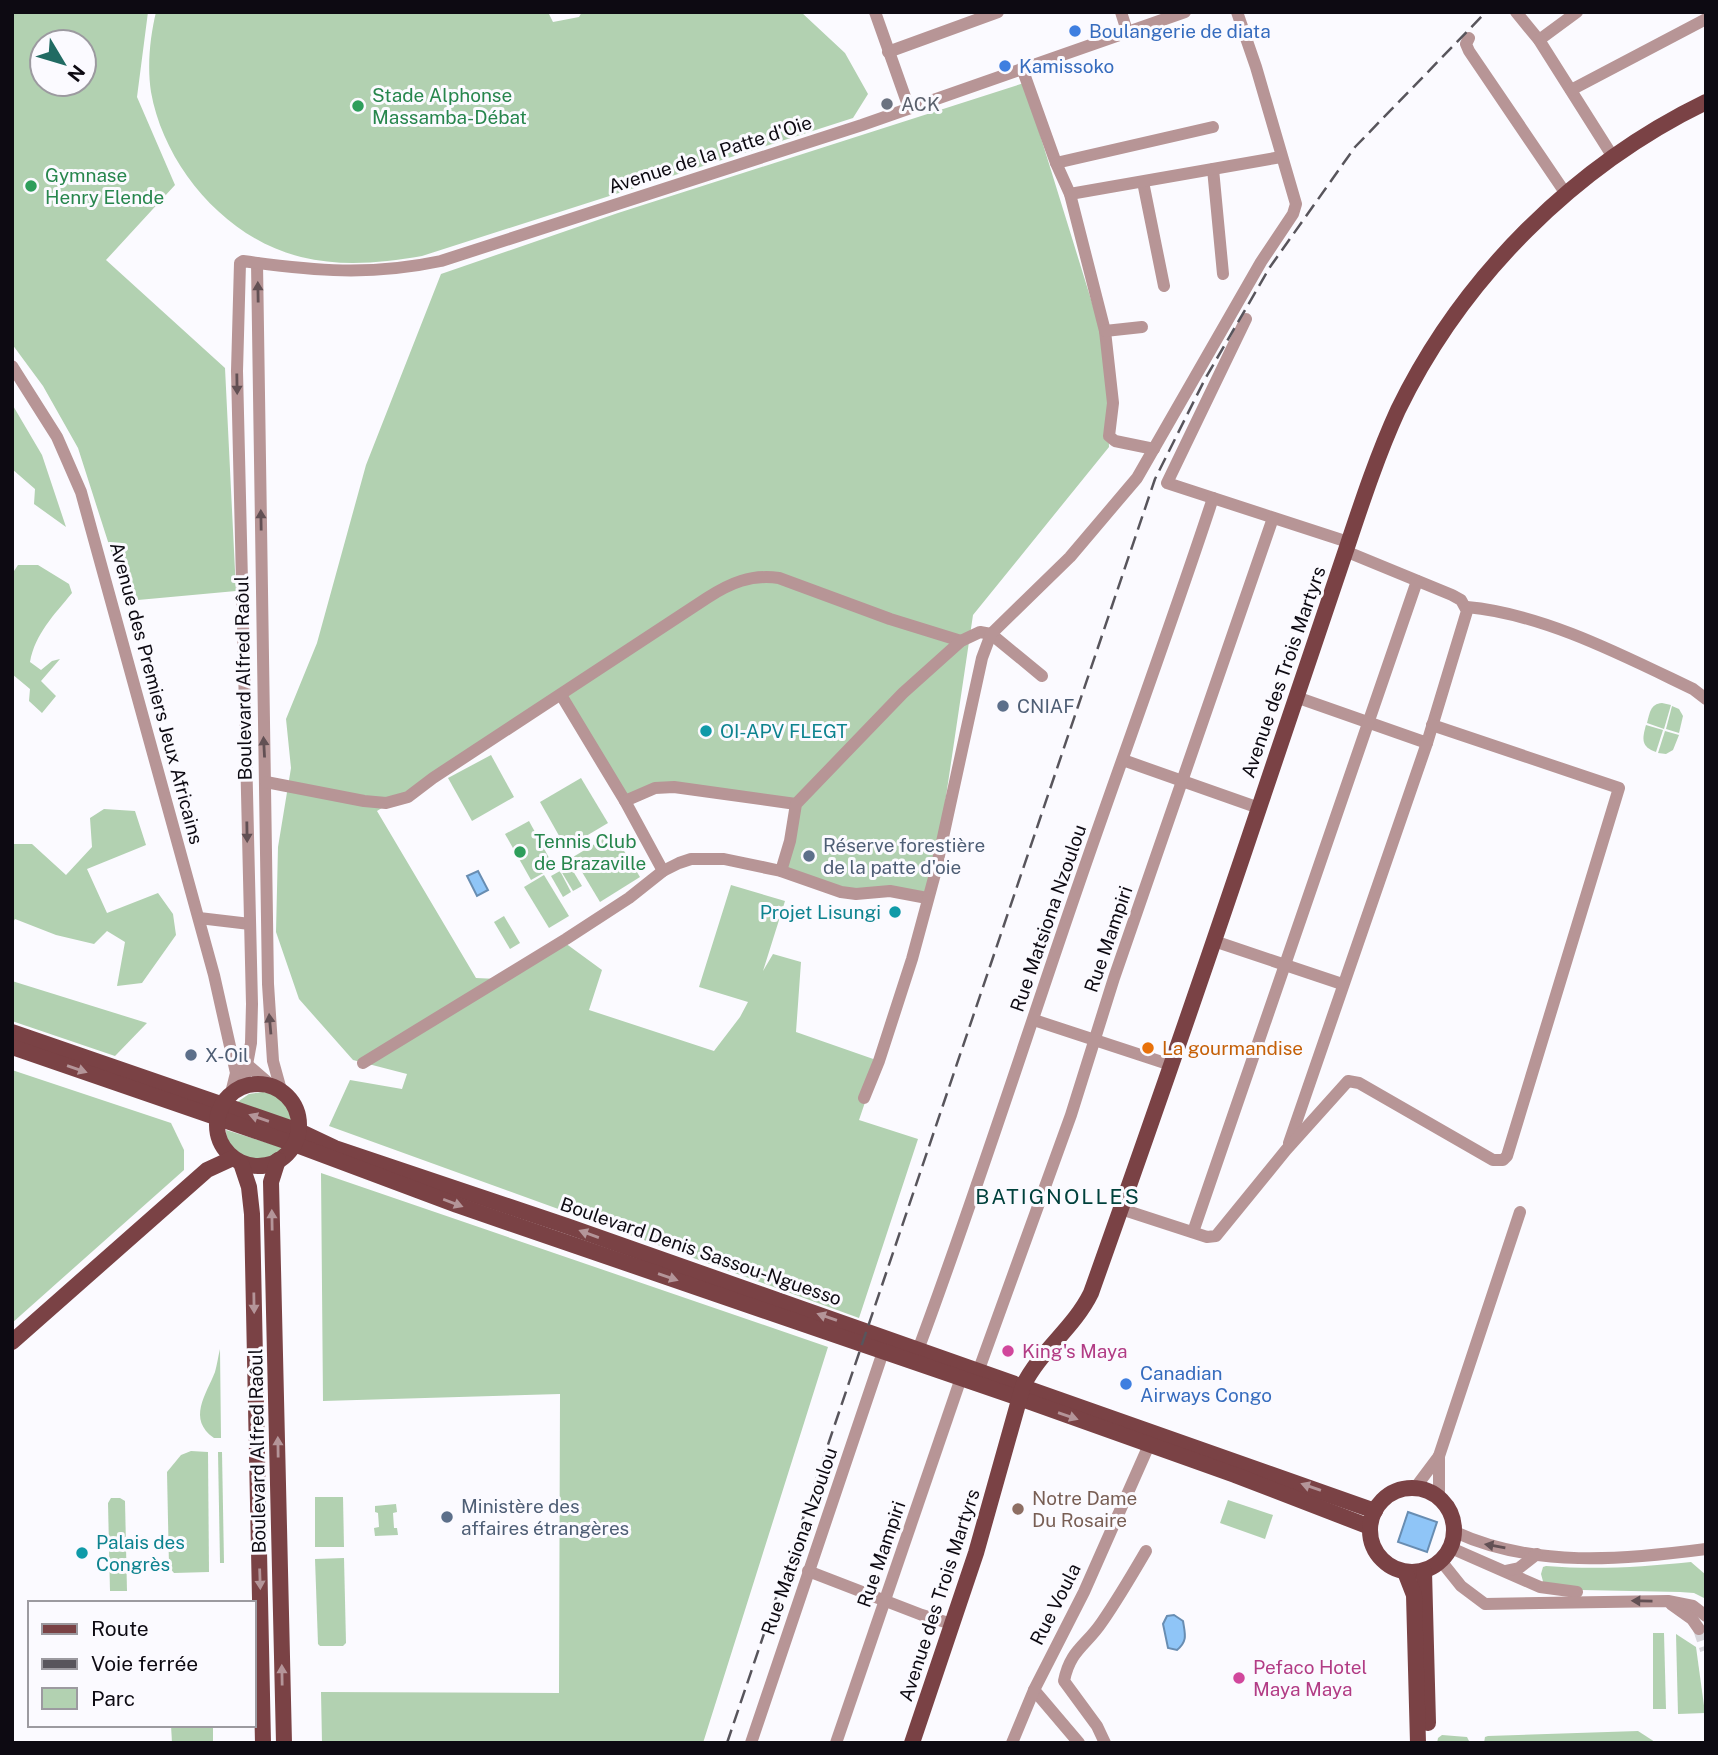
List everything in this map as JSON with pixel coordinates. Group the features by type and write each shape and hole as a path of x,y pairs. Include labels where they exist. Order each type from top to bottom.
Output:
{"main road":[{"name":"Avenue des Trois Martyrs","path":"912,1743 953,1624 1025,1393 1040,1360 1085,1305 1214,941 1347,546 1399,408 1453,319 1474,290 1521,237 1566,194 1613,157 1637,140 1706,102"},
{"name":"Boulevard Denis Sassou-Nguesso","path":"12,1032 228,1100 296,1138 457,1205 961,1378 1025,1393 1372,1519"},
{"name":"Boulevard Denis Sassou-Nguesso","path":"12,1047 228,1100"},
{"path":"207,1170 219,1139 228,1100 262,1083 277,1088 296,1108 299,1119 296,1138 278,1160 267,1165 254,1166 237,1160 219,1139"},
{"name":"Boulevard Denis Sassou-Nguesso","path":"296,1138 335,1148 567,1226 1004,1380 1025,1393 1149,1445 1372,1519"},
{"path":"12,1342 207,1170 237,1160"},
{"name":"Boulevard Alfred Raôul","path":"237,1160 249,1187 252,1213 263,1743"},
{"name":"Boulevard Alfred Raôul","path":"278,1160 271,1182 284,1743"},
{"path":"1004,1380 1021,1375 1040,1360"},
{"path":"1415,1488 1431,1492 1439,1498 1452,1516 1449,1547 1424,1571 1405,1572 1389,1566 1377,1554 1371,1541 1372,1519 1385,1498 1399,1490 1415,1488"},
{"path":"1424,1571 1429,1743"},
{"path":"1405,1572 1413,1595 1418,1743"}],"street":[{"path":"875,12 909,107"},
{"path":"888,52 998,12"},
{"path":"1121,12 1127,31"},
{"name":"Avenue de la Patte d'Oie","path":"239,267 243,261 301,269 367,272 441,261 862,125 1185,12"},
{"path":"864,1098 879,1062 935,874 982,658 991,634 1070,557 1137,478 1261,262 1293,214 1296,204 1237,12"},
{"path":"1516,12 1539,40 1613,157"},
{"path":"1539,40 1577,12"},
{"path":"1571,90 1706,19"},
{"path":"1469,38 1466,44 1469,51 1566,194"},
{"path":"1023,68 1056,163 1070,194 1105,331 1113,403 1110,439 1154,449"},
{"path":"1056,163 1213,127"},
{"path":"1070,194 1281,157"},
{"path":"1213,169 1223,274"},
{"path":"1143,182 1164,286"},
{"name":"Boulevard Alfred Raôul","path":"257,263 269,1009 277,1088"},
{"name":"Boulevard Alfred Raôul","path":"228,1100 247,1066 251,1043 237,384 239,267"},
{"path":"1246,319 1167,480 1169,485 1273,518 1347,546 1461,600 1467,607 1467,615 1427,743 1286,1150"},
{"path":"1105,331 1142,327"},
{"name":"Avenue des Premiers Jeux Africains","path":"12,366 57,437 81,492 199,918 230,1044 236,1073 228,1100"},
{"name":"Rue Matsiona Nzoulou","path":"918,1350 965,1223 1213,498"},
{"name":"Rue Mampiri","path":"978,1372 1071,1115 1094,1039 1273,518"},
{"path":"266,782 364,801 393,802 408,797 437,775 726,586 763,575 779,578 890,619 961,641"},
{"path":"1193,1232 1417,581"},
{"path":"1467,607 1504,612 1577,637 1693,689 1706,699"},
{"path":"781,871 790,841 796,804 903,693 961,641 980,632 991,634 1042,676"},
{"path":"561,695 625,801 663,871"},
{"path":"1296,697 1427,743"},
{"path":"1121,1209 1208,1237 1216,1236 1286,1150 1348,1081 1354,1081 1493,1160 1503,1160 1509,1151 1619,788 1432,725"},
{"path":"1123,760 1259,808"},
{"path":"625,801 655,788 674,787 796,804"},
{"path":"363,1063 576,933 629,898 663,871 679,863 707,858 724,859 781,871 841,892 856,894 881,891 927,898"},
{"path":"199,918 250,924"},
{"path":"1214,941 1342,984"},
{"path":"1034,1020 1171,1065"},
{"name":"Avenue des Premiers Jeux Africains","path":"230,1044 247,1066 277,1088"},
{"path":"1415,1488 1439,1455 1520,1212"},
{"name":"Rue Matsiona Nzoulou","path":"751,1743 883,1352"},
{"name":"Rue Mampiri","path":"836,1743 961,1378"},
{"name":"Rue Voula","path":"1014,1736 1034,1690 1084,1592 1149,1445"},
{"path":"1439,1455 1439,1498"},
{"path":"1449,1547 1482,1544 1556,1557 1618,1559 1706,1549"},
{"path":"1449,1547 1540,1587 1577,1592"},
{"path":"1449,1547 1461,1586 1485,1604 1668,1601 1693,1605 1706,1616"},
{"path":"1105,1743 1097,1726 1065,1681 1066,1670 1070,1659 1100,1626 1146,1551"},
{"path":"1505,1571 1518,1568 1537,1554"},
{"path":"808,1572 953,1624"},
{"path":"1668,1601 1692,1619 1699,1629"},
{"path":"1034,1690 1079,1743"},
{"path":"1014,1736 1028,1743"}],"green space":[{"path":"12,12 148,12 137,97 175,185 106,260 225,368 236,591 127,601 78,448 43,386 12,344"},
{"path":"156,12 548,12 553,22 579,17 582,12 801,12 845,53 868,94 853,118 422,256 377,262 331,262 301,257 274,248 248,234 203,196 184,172 158,120 151,92 150,52"},
{"path":"1024,83 1106,348 1109,447 973,615 934,877 927,898 857,894 781,871 796,804 674,787 625,801 561,696 377,811 476,978 498,979 561,940 602,970 589,1010 714,1051 748,1002 699,987 731,885 785,901 763,971 773,954 801,962 796,1032 879,1061 859,1120 918,1139 859,1318 329,1126 350,1080 402,1089 407,1074 353,1060 299,999 276,932 278,847 291,768 286,719 317,643 366,465 441,274 618,213"},
{"path":"12,404 42,455 66,527 34,504 35,489 12,469"},
{"path":"18,565 38,565 69,584 72,593 46,625 36,642 30,662 41,670 52,661 60,659 41,681 56,696 42,713 29,701 30,689 12,674 12,574"},
{"path":"1662,703 1671,705 1664,729 1647,723 1653,707"},
{"path":"1672,706 1679,709 1683,716 1679,733 1666,729"},
{"path":"1646,725 1663,730 1656,752 1645,745"},
{"path":"1665,731 1679,735 1673,750 1666,754 1658,753"},
{"path":"491,755 514,797 472,821 448,778"},
{"path":"581,778 608,823 566,848 540,802"},
{"path":"104,809 135,811 146,845 87,869 107,913 158,893 173,914 176,935 142,983 117,986 125,942 107,931 94,944 56,935 15,919 12,924 12,844 32,844 66,875 92,847 90,818"},
{"path":"529,821 554,867 531,880 505,834"},
{"path":"613,833 640,877 600,902 573,857"},
{"path":"570,866 582,886 573,891 561,871"},
{"path":"560,871 571,892 563,897 551,876"},
{"path":"544,875 569,916 549,928 524,887"},
{"path":"504,916 520,943 510,949 494,922"},
{"path":"12,981 147,1023 115,1056 12,1021"},
{"path":"12,1070 171,1123 184,1150 184,1170 12,1323"},
{"path":"263,1092 284,1102 293,1123 236,1103 249,1094"},
{"path":"226,1130 284,1148 268,1159 249,1159 233,1149"},
{"path":"321,1173 828,1347 703,1743 322,1743 321,1692 559,1693 560,1394 323,1401"},
{"path":"220,1349 221,1438 214,1438 206,1431 200,1415"},
{"path":"191,1451 208,1452 209,1572 174,1573 169,1567 167,1472 181,1455"},
{"path":"218,1452 222,1452 224,1563 220,1563"},
{"path":"315,1497 343,1497 344,1547 315,1547"},
{"path":"111,1498 125,1501 127,1591 110,1591 108,1503"},
{"path":"1228,1500 1273,1515 1265,1539 1220,1523"},
{"path":"396,1504 397,1512 393,1513 394,1528 397,1528 398,1535 375,1536 374,1528 379,1527 375,1506"},
{"path":"344,1558 346,1643 343,1646 320,1646 315,1559"},
{"path":"1691,1562 1706,1575 1706,1599 1694,1593 1582,1590 1544,1585 1541,1574 1546,1566 1583,1568"},
{"path":"1653,1633 1664,1633 1666,1709 1653,1709"},
{"path":"1676,1634 1696,1647 1705,1713 1678,1714"},
{"path":"171,1727 213,1727 213,1743 172,1743"},
{"path":"1638,1731 1655,1742 1484,1743 1485,1737 1488,1736"},
{"path":"1442,1735 1467,1737 1470,1743 1437,1743"}],"water":[{"path":"478,871 488,890 477,896 467,876"},
{"path":"1408,1512 1437,1522 1427,1552 1398,1542"},
{"path":"1174,1615 1183,1621 1185,1634 1183,1644 1177,1650 1168,1648 1163,1624 1167,1616"}],"tunnel":[{"path":"1699,1629 1706,1650"}],"railway":[{"path":"727,1743 1155,479 1205,379 1270,267 1355,147 1486,12"}],"place":[{"name":"Boulangerie de diata","path":"1075,31"},
{"name":"Kamissoko","path":"1005,66"},
{"name":"ACK","path":"887,104"},
{"name":"Stade Alphonse Massamba-Débat","path":"358,106"},
{"name":"Gymnase Henry Elende","path":"31,186"},
{"name":"CNIAF","path":"1003,706"},
{"name":"OI-APV FLEGT","path":"706,731"},
{"name":"Tennis Club de Brazaville","path":"520,852"},
{"name":"Réserve forestière de la patte d'oie","path":"809,856"},
{"name":"Projet Lisungi","path":"895,912"},
{"name":"La gourmandise","path":"1148,1048"},
{"name":"X-Oil","path":"191,1055"},
{"name":"King's Maya","path":"1008,1351"},
{"name":"Canadian Airways Congo","path":"1126,1384"},
{"name":"Notre Dame Du Rosaire","path":"1018,1509"},
{"name":"Ministère des affaires étrangères","path":"447,1517"},
{"name":"Palais des Congrès","path":"82,1553"},
{"name":"Pefaco Hotel Maya Maya","path":"1239,1678"}],"district":[{"name":"BATIGNOLLES","path":"1058,1196"}]}
